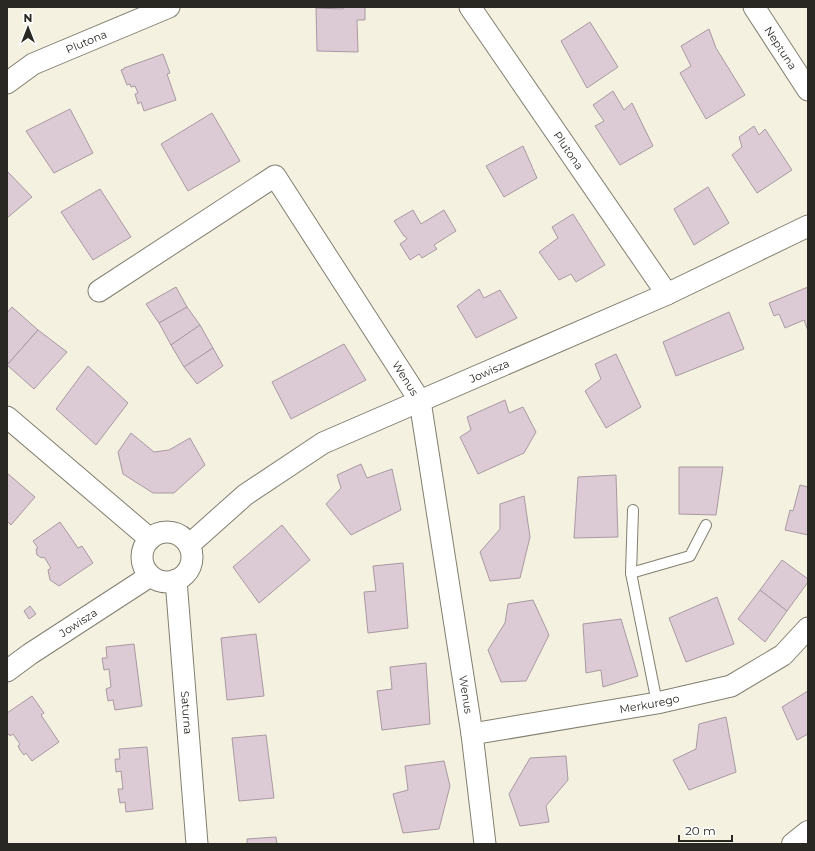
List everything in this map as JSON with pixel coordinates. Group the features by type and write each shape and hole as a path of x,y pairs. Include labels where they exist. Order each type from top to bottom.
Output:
{"street":[{"name":"Plutona","path":"7,82 33,64 169,7"},
{"name":"Plutona","path":"470,7 667,294"},
{"name":"Neptuna","path":"754,7 808,90"},
{"name":"Wenus","path":"99,291 275,176 420,401 472,734 485,844"},
{"name":"Jowisza","path":"189,545 246,495 323,443 667,294 808,226"},
{"path":"7,417 150,539"},
{"path":"166,532 174,533 182,537 189,545 192,554 192,562 188,570 176,580 168,582 159,581 150,576 145,569 142,561 142,552 150,539 157,534 166,532"},
{"name":"Jowisza","path":"7,672 30,654 150,576"},
{"name":"Saturna","path":"176,580 197,844"},
{"name":"Merkurego","path":"472,734 657,703 731,686 783,655 808,628"},
{"path":"793,844 808,832"}],"lane":[{"path":"633,510 632,573 657,703"},
{"path":"632,573 690,556 706,525"}],"building":[{"path":"343,7 365,7 365,20 357,20 358,52 317,51 316,8 343,9"},
{"path":"590,22 618,67 587,88 561,41"},
{"path":"709,29 716,48 745,95 706,119 680,73 691,66 681,46"},
{"path":"163,54 170,73 167,74 176,100 144,111 141,102 138,104 135,94 138,93 135,86 131,87 130,84 127,85 121,70"},
{"path":"613,91 624,110 632,103 653,146 620,165 595,126 604,121 593,105"},
{"path":"70,109 93,153 54,173 26,131"},
{"path":"212,113 240,161 188,191 161,144"},
{"path":"754,126 759,135 765,129 792,170 757,193 732,155 742,147 739,137"},
{"path":"523,146 537,178 504,197 486,166"},
{"path":"7,171 32,197 7,218"},
{"path":"708,187 729,223 694,245 674,209"},
{"path":"100,189 131,237 93,260 61,212"},
{"path":"413,210 421,224 444,210 456,231 434,245 437,249 422,258 419,254 410,260 400,244 407,239 394,221"},
{"path":"573,214 605,265 576,282 571,274 559,280 539,252 558,238 552,227"},
{"path":"176,287 187,307 159,323 146,304"},
{"path":"808,287 808,331 804,320 785,328 779,314 774,316 769,303"},
{"path":"479,289 484,298 500,290 517,318 476,338 457,306"},
{"path":"12,307 38,330 7,365 7,313"},
{"path":"187,307 200,325 171,345 159,323"},
{"path":"729,312 744,349 676,376 663,342"},
{"path":"200,325 213,348 184,367 171,345"},
{"path":"38,330 67,352 34,389 7,365"},
{"path":"344,344 366,380 291,419 272,382"},
{"path":"213,348 223,366 197,384 184,367"},
{"path":"616,354 641,407 606,428 585,391 601,379 595,364"},
{"path":"88,366 128,403 96,445 56,409"},
{"path":"505,400 509,413 523,407 536,432 524,453 478,474 460,437 471,430 467,417"},
{"path":"131,433 154,452 169,450 190,438 205,465 174,493 153,493 123,474 118,452"},
{"path":"361,464 367,478 392,469 401,510 351,535 326,504 341,488 337,475"},
{"path":"679,467 723,467 716,515 679,514"},
{"path":"7,473 35,497 11,525 7,521"},
{"path":"616,475 618,537 574,538 578,477"},
{"path":"800,485 808,487 808,535 785,530 790,510 793,511"},
{"path":"524,496 530,537 520,578 490,581 480,552 500,529 500,504"},
{"path":"60,522 78,548 82,546 93,563 59,586 50,580 48,570 51,568 44,557 42,558 37,555 36,549 38,548 33,541"},
{"path":"282,525 310,560 259,603 233,567"},
{"path":"782,560 808,579 808,582 787,611 760,590"},
{"path":"403,563 408,628 368,633 364,592 376,591 373,566"},
{"path":"760,590 787,611 765,642 738,619"},
{"path":"717,597 734,644 686,662 669,618"},
{"path":"533,600 549,635 526,681 501,682 488,650 505,623 508,604"},
{"path":"30,606 36,614 29,619 24,611"},
{"path":"621,619 638,676 603,687 601,670 586,673 583,624"},
{"path":"256,634 264,696 227,700 221,638"},
{"path":"134,644 142,706 115,710 113,700 108,701 106,689 111,687 109,669 104,670 102,658 107,658 106,647"},
{"path":"426,663 430,724 382,730 377,691 392,689 390,667"},
{"path":"808,691 808,734 797,740 782,707"},
{"path":"32,696 44,713 41,715 59,742 32,761 26,753 24,755 20,750 18,746 20,744 13,734 10,736 9,734 7,735 7,713"},
{"path":"726,717 736,772 689,790 673,760 696,749 699,724"},
{"path":"266,735 274,798 239,801 232,738"},
{"path":"147,747 153,809 126,812 125,802 120,803 118,789 123,789 121,771 116,772 115,759 120,759 119,749"},
{"path":"566,756 568,780 546,806 549,822 520,826 509,794 530,758"},
{"path":"444,761 450,786 439,829 403,833 393,794 408,790 405,766"},
{"path":"276,837 277,844 247,844 247,839"}]}
